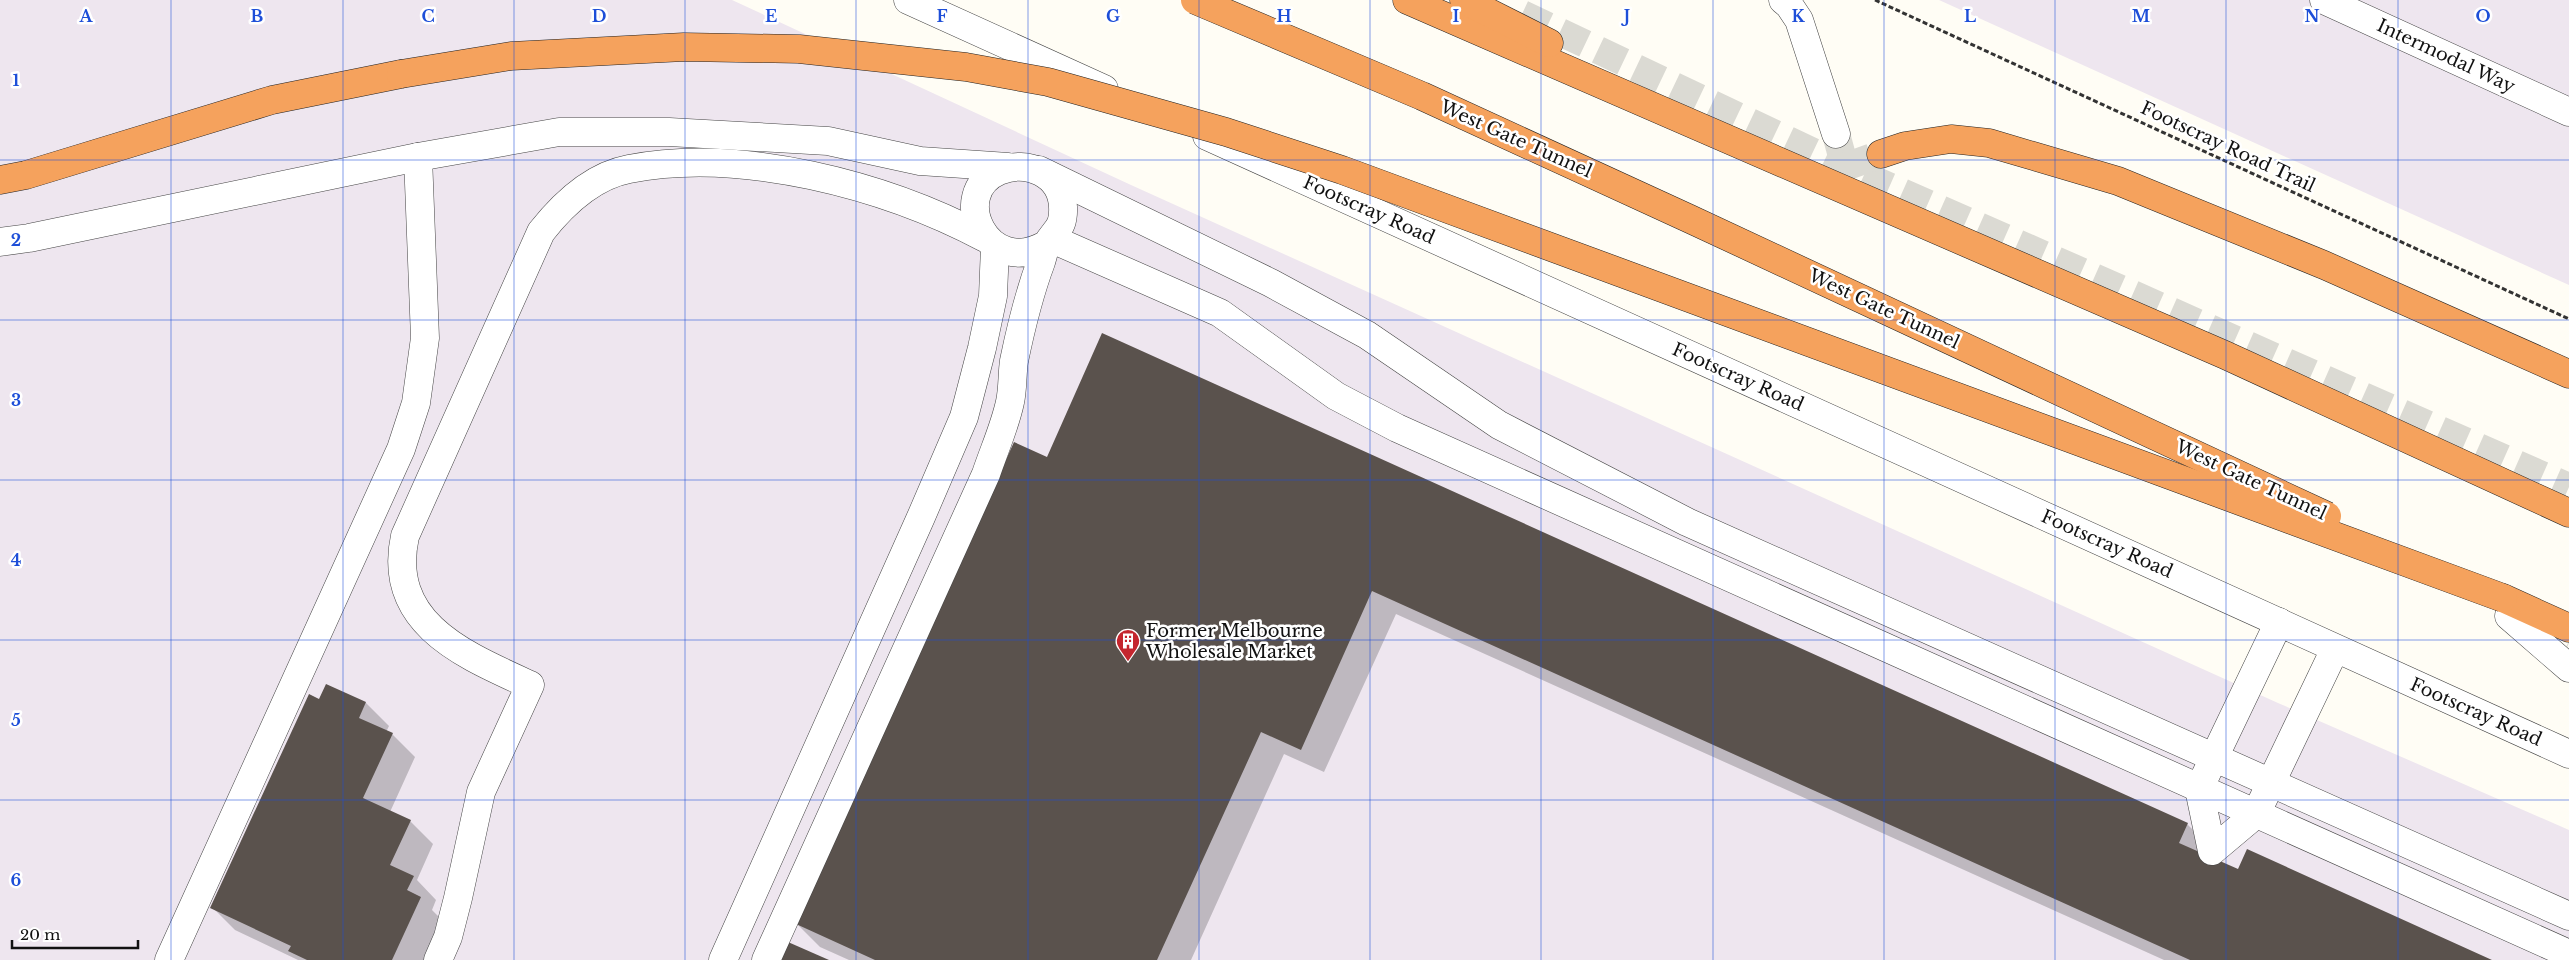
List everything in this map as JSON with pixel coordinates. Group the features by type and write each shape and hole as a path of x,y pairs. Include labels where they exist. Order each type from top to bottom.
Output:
{"highway":[{"name":"West Gate Tunnel","path":"1195,0 1422,96 1672,210 2506,607 2569,628"},
{"path":"1407,0 2225,355 2569,513"},
{"path":"1464,0 1825,182"},
{"path":"0,180 26,175 272,100 400,74 511,56 684,47 799,48 975,69 1048,82 1226,132 1342,170 2506,607"},
{"path":"1881,154 1905,146 1951,139 1989,142 2118,181 2324,266 2569,374"}],"street":[{"name":"Footscray Road","path":"908,0 2569,754"},
{"path":"1783,0 1790,5 1800,20 1836,134"},
{"name":"Intermodal Way","path":"2324,0 2569,112"},
{"path":"0,242 29,238 418,157 559,132 669,132 828,141 920,161 1008,167 1024,166 1039,170 1271,284 1367,335 1499,425 1687,522 2569,916"},
{"path":"169,960 402,449 416,403 425,338 418,157"},
{"path":"438,960 448,937 458,898 481,792 530,685 472,658 448,644 423,619 408,594 400,568 402,550 405,536 541,232 558,209 587,186 627,169 709,161 823,176 946,217 1008,252 1022,254 1035,252 1050,242"},
{"path":"723,960 922,517 964,417 993,296 990,242 978,225 975,212 977,198 983,184 994,173 1008,167"},
{"path":"766,960 986,474 1010,402 1014,362 1028,298 1050,242 1062,222 1064,206 1060,192 1051,179 1039,170"},
{"path":"1050,242 1220,313 1336,396 1398,428 2569,954"},
{"path":"2506,607 2569,668"},
{"path":"2279,622 2199,789 2212,851 2256,814 2335,649"}],"path":[{"name":"Footscray Road Trail","path":"1875,0 2569,319"}],"shaded area":[{"path":"0,0 732,0 1131,185 2278,703 2569,830 2569,960 0,960"},
{"path":"1939,0 2569,0 2569,285"}],"building":[{"name":"Former Melbourne Wholesale Market","path":"1102,333 2188,823 2179,843 2238,869 2247,849 2492,960 2190,960 1372,591 1301,750 1261,732 1157,960 875,960 796,924 1014,442 1047,457"},
{"path":"326,684 366,702 359,718 393,733 363,798 411,820 390,865 414,876 407,890 421,897 392,960 307,960 288,951 291,946 210,908 309,694 319,699"},
{"path":"788,942 829,960 780,960"}],"tunnel":[{"path":"1522,14 1845,167 2569,487"},
{"path":"1836,134 1845,167"},
{"path":"1845,167 1881,154"},
{"path":"2530,625 2569,643"}],"place":[{"name":"Former Melbourne Wholesale Market","path":"1128,662"}]}
